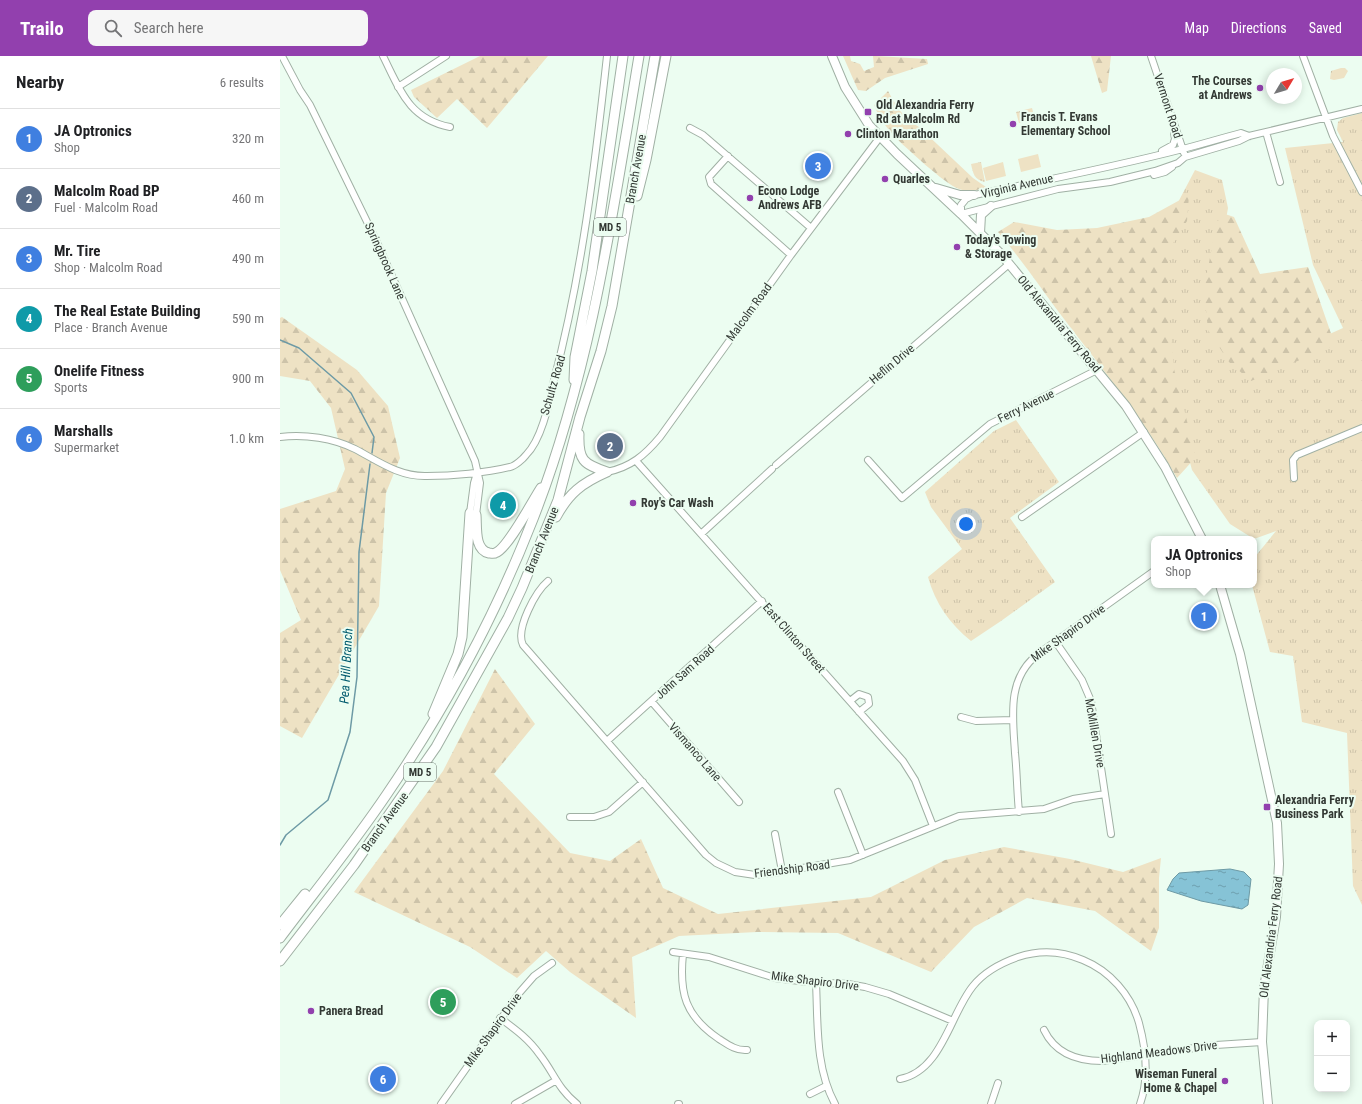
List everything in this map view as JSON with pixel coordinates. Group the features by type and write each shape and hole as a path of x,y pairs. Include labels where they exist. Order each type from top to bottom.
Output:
{"highway":[{"path":"574,396 575,357 592,271 623,56"},
{"name":"Branch Avenue","path":"280,938 387,794 421,741 444,704 482,631 518,556 549,475 574,396 601,279 639,56"},
{"name":"Branch Avenue","path":"280,961 324,906 392,812 436,747 508,618 534,559 558,500 606,329 655,56"},
{"path":"621,249 646,160 666,56"},
{"path":"580,418 580,455 586,464 607,472"},
{"path":"534,559 562,506 575,490 587,481 607,472"},
{"path":"473,514 477,539 485,552 495,554 502,550 511,538 549,475"},
{"path":"421,741 458,654 462,637 473,514"},
{"path":"280,925 311,887 328,873"},
{"path":"280,968 324,906"}],"main road":[{"name":"Old Alexandria Ferry Road","path":"832,56 845,87 856,106 880,137 961,214 1009,264 1097,370 1144,432 1174,482 1199,536"},
{"path":"930,186 960,195 974,195"},
{"path":"980,233 981,215 991,206"},
{"name":"Old Alexandria Ferry Road","path":"1221,588 1240,654 1277,823 1279,872 1276,916 1264,988 1262,1042 1268,1104"}],"street":[{"name":"Springbrook Lane","path":"282,56 300,90 310,105 374,236 454,413 477,471"},
{"path":"383,56 398,87 422,117 431,122 450,128"},
{"path":"398,87 446,56"},
{"name":"Schultz Road","path":"280,437 306,436 342,443 384,465 412,475 452,475 512,467 526,456 535,442 541,426 563,350 575,292 594,178 607,56"},
{"name":"Vermont Road","path":"1152,56 1185,157"},
{"path":"1303,56 1326,118 1345,161 1362,192"},
{"name":"Virginia Avenue","path":"1249,136 1241,133 1088,172 1052,178 974,195 966,199 961,205 961,214 1058,189 1126,178 1178,163 1185,157 1239,141 1249,136 1362,109"},
{"path":"1157,155 1173,145 1175,139 1172,127 1173,122"},
{"path":"690,128 703,135 811,228"},
{"path":"1266,132 1280,182"},
{"name":"Malcolm Road","path":"607,472 623,468 636,462 660,437 791,255 880,137"},
{"path":"728,156 709,177 711,184 791,255"},
{"name":"Heflin Drive","path":"701,534 774,467 1009,264"},
{"name":"Ferry Avenue","path":"868,460 902,498 982,429 996,420 1097,370"},
{"path":"1294,478 1293,460 1297,455 1362,428"},
{"path":"1022,517 1144,432"},
{"name":"East Clinton Street","path":"636,462 762,601 907,766 918,787 934,826"},
{"path":"473,514 474,483 477,471"},
{"name":"Mike Shapiro Drive","path":"1019,812 1013,720 1015,689 1024,667 1034,656 1151,572"},
{"name":"Friendship Road","path":"548,581 539,591 524,622 520,633 522,642 706,855 716,864 746,874 764,874 844,862 960,816 1019,812 1047,808 1073,799 1105,794"},
{"name":"John Sam Road","path":"607,741 652,702 762,601"},
{"name":"McMillen Drive","path":"1055,641 1079,674 1088,694 1097,736 1112,834"},
{"path":"850,701 862,693 868,697 869,704 859,712"},
{"name":"Vismanco Lane","path":"652,702 739,802"},
{"path":"961,717 976,721 1013,720"},
{"path":"570,817 594,817 609,812 643,782"},
{"path":"838,792 863,855"},
{"path":"775,834 782,871"},
{"name":"Mike Shapiro Drive","path":"673,952 709,957 775,978 816,983 848,984 865,987 895,997 953,1021"},
{"path":"900,1079 915,1073 926,1064 943,1043 963,1000 974,985 997,966 1020,956 1036,953 1068,955 1092,963 1112,978 1123,991 1137,1017 1144,1054 1145,1083 1140,1104"},
{"path":"683,954 681,971 683,992 693,1015 701,1025 730,1046 747,1050"},
{"name":"Mike Shapiro Drive","path":"440,1104 500,1018 527,983 552,963"},
{"path":"816,983 820,1054 826,1086 835,1104"},
{"path":"500,1018 526,1038 542,1057 555,1081 565,1094 577,1104"},
{"name":"Highland Meadows Drive","path":"1044,1030 1052,1043 1059,1049 1084,1059 1102,1061 1228,1043 1262,1042"},
{"path":"515,1104 555,1081"},
{"path":"991,1104 998,1083"},
{"path":"810,1094 826,1086"}],"green space":[{"path":"480,56 548,56 487,128 457,99 437,118 414,97 411,90"},
{"path":"843,56 850,56 851,61 860,64 864,71 874,67 873,56 927,59 928,64 885,78 866,91 858,90"},
{"path":"1091,56 1111,56 1107,91 1102,93"},
{"path":"1345,68 1348,71 1344,78 1334,80 1330,79 1331,71"},
{"path":"888,91 897,107 909,120 919,127 973,178 986,187 969,191 953,186 926,165 894,136 883,122 874,105"},
{"path":"1032,108 1035,119 1019,123 1016,112"},
{"path":"1362,113 1362,905 1353,886 1347,733 1302,722 1293,656 1270,652 1253,588 1257,588 1257,554 1276,531 1257,538 1257,536 1249,536 1230,524 1192,470 1170,389 1164,229 1195,170 1222,180 1228,208 1217,269 1305,345 1343,328 1313,265 1285,148 1343,142 1337,130 1338,122 1343,118"},
{"path":"1038,154 1041,167 1021,172 1018,159"},
{"path":"981,162 985,182 976,178 971,164"},
{"path":"1003,162 1006,176 986,181 983,168"},
{"path":"1189,195 1187,221 1168,251 1168,302 1174,369 1196,457 1177,478 1165,457 1124,397 1024,264 998,232 1014,222 1057,230 1097,228 1149,217"},
{"path":"1222,213 1234,217 1260,274 1308,267 1335,345 1251,381 1229,362 1208,330 1204,290 1216,225"},
{"path":"282,317 357,370 388,406 400,458 386,493 379,606 302,738 280,726 280,633 301,620 280,570 280,509 336,491 345,469 331,408 310,381 280,376 280,318"},
{"path":"1016,420 1059,482 1010,518 1055,582 971,641 956,627 944,612 931,587 928,577 962,549 931,507 925,492 994,431"},
{"path":"495,669 535,724 494,774 570,853 610,861 641,839 663,888 718,914 871,897 945,860 1004,847 1070,859 1123,872 1161,858 1159,878 1159,928 1151,951 1095,911 1027,898 974,927 931,972 838,933 757,932 679,936 632,957 636,1018 570,972 546,951 517,978 470,947 354,892 443,771"}],"water":[{"path":"1230,869 1244,872 1251,879 1248,905 1242,909 1201,901 1167,890 1173,879 1179,873"}],"waterway":[{"name":"Pea Hill Branch","path":"280,340 299,348 351,393 374,437 372,453"},
{"name":"Pea Hill Branch","path":"280,845 286,835 328,800 350,732 357,677 359,552 370,464"}],"place":[{"name":"The Courses at Andrews","path":"1260,88"},
{"name":"Old Alexandria Ferry Rd at Malcolm Rd","path":"868,112"},
{"name":"Francis T. Evans Elementary School","path":"1013,124"},
{"name":"Clinton Marathon","path":"848,134"},
{"name":"Mr. Tire","path":"818,166"},
{"name":"Quarles","path":"885,179"},
{"name":"Econo Lodge Andrews AFB","path":"750,198"},
{"name":"Today's Towing & Storage","path":"957,247"},
{"name":"Malcolm Road BP","path":"610,446"},
{"name":"Roy's Car Wash","path":"633,503"},
{"name":"The Real Estate Building","path":"503,505"},
{"name":"JA Optronics","path":"1204,616"},
{"name":"Alexandria Ferry Business Park","path":"1267,807"},
{"name":"Onelife Fitness","path":"443,1002"},
{"name":"Panera Bread","path":"311,1011"},
{"name":"Marshalls","path":"383,1079"},
{"name":"Wiseman Funeral Home & Chapel","path":"1225,1081"}]}
